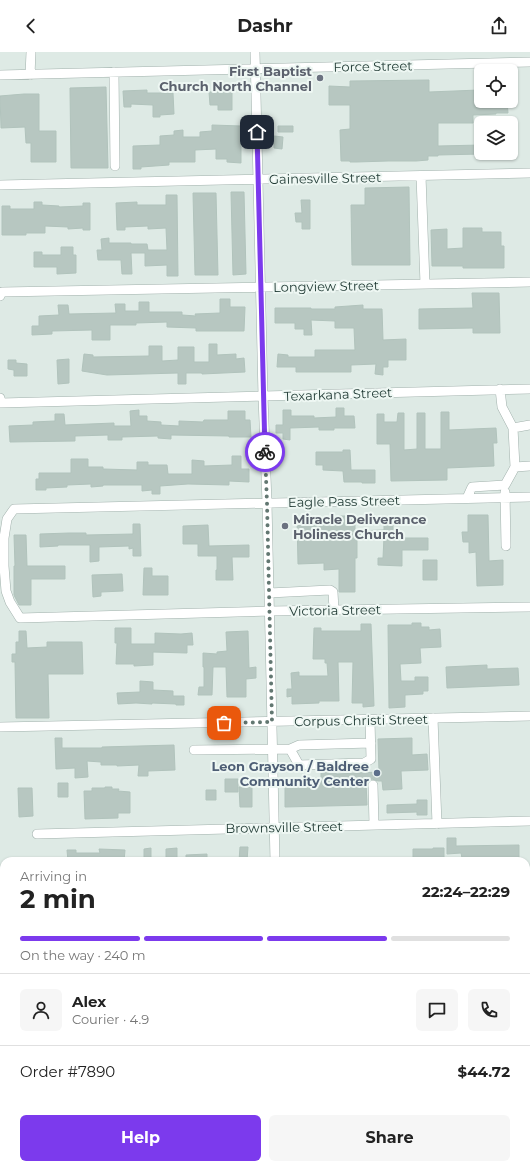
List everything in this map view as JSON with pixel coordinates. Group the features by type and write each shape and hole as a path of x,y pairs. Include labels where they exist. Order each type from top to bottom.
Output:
{"street":[{"path":"30,75 31,52"},
{"path":"255,52 276,857"},
{"name":"Force Street","path":"0,75 530,62"},
{"path":"114,72 115,166"},
{"name":"Gainesville Street","path":"0,186 530,173"},
{"path":"421,176 425,284"},
{"name":"Longview Street","path":"1,294 530,282"},
{"path":"500,389 502,407 513,428 515,467 505,485 506,546"},
{"name":"Texarkana Street","path":"1,400 263,396 530,389"},
{"path":"513,428 530,425"},
{"path":"515,467 530,466"},
{"path":"467,498 472,487 505,485"},
{"name":"Eagle Pass Street","path":"20,618 11,604 6,592 4,566 4,538 7,519 14,509 530,497"},
{"path":"269,593 330,590 334,594 334,610"},
{"name":"Victoria Street","path":"20,618 270,611 530,607"},
{"name":"Corpus Christi Street","path":"0,727 530,716"},
{"path":"433,718 437,824"},
{"path":"290,749 299,764 364,763 371,759 370,720"},
{"path":"194,750 290,749 299,745 371,743"},
{"path":"373,786 374,825"},
{"name":"Brownsville Street","path":"37,834 530,822"}],"building":[{"path":"429,80 429,92 474,90 474,108 508,108 508,113 473,115 473,123 438,123 438,146 474,145 474,154 428,156 428,160 416,161 341,161 340,130 350,129 350,105 329,105 329,86 350,87 350,81"},
{"path":"106,87 108,168 71,168 70,88"},
{"path":"147,90 147,93 173,93 174,114 153,117 153,105 131,104 131,107 124,107 123,91"},
{"path":"232,91 232,110 218,110 218,105 210,105 209,92"},
{"path":"39,94 39,131 56,131 56,162 31,162 31,143 26,143 25,127 1,128 0,96"},
{"path":"212,125 241,126 241,163 227,162 227,159 216,159 216,149 195,150 195,162 169,162 169,165 133,169 133,146 160,145 160,136 174,135 174,131 183,130 183,137 200,137 200,132 212,131"},
{"path":"278,126 293,126 293,132 278,132"},
{"path":"274,136 283,137 282,149 274,148"},
{"path":"409,187 410,265 352,265 351,205 365,205 365,188"},
{"path":"231,192 244,192 246,274 233,275"},
{"path":"193,193 216,193 218,275 195,275"},
{"path":"166,195 177,195 178,276 167,276 167,265 145,266 145,253 131,253 132,274 122,274 121,260 98,260 97,250 102,250 101,239 109,238 109,243 147,244 148,250 167,250 166,228 148,229 148,226 125,227 125,230 117,230 116,203 137,202 137,205 166,205"},
{"path":"301,200 310,200 310,229 302,229 302,222 296,222 295,213 302,213"},
{"path":"34,202 42,202 42,205 59,207 83,206 83,203 90,203 90,230 83,230 83,228 68,229 68,227 45,226 45,233 2,235 2,206 10,206 10,209 34,209"},
{"path":"463,228 482,228 482,232 501,232 501,246 504,246 504,268 432,266 431,230 447,229 447,249 463,248"},
{"path":"61,247 73,247 73,255 76,255 76,273 57,274 57,267 34,267 34,252 42,252 42,255 61,255"},
{"path":"472,293 499,293 500,333 473,333 473,328 419,329 419,309 473,308"},
{"path":"220,299 230,299 230,307 245,307 244,331 196,331 196,328 167,327 167,322 136,323 136,325 110,325 110,340 92,340 92,330 52,331 52,334 32,335 32,326 39,326 39,316 59,315 58,305 68,305 69,314 116,313 115,304 125,304 125,311 139,311 139,302 149,302 149,312 182,312 182,315 196,316 195,314 220,313"},
{"path":"363,305 363,309 382,309 383,340 406,339 406,360 388,360 388,367 383,367 383,375 375,374 376,364 351,365 351,372 296,372 296,367 277,367 278,354 288,355 288,357 315,357 315,350 355,350 354,328 335,328 335,321 311,320 312,335 304,335 304,329 295,329 295,323 275,323 275,308 335,309 335,307"},
{"path":"209,344 217,344 217,355 236,354 236,359 244,358 245,372 202,374 186,373 186,384 178,384 178,373 107,375 82,371 84,354 93,355 93,357 149,356 149,346 162,346 162,361 178,360 178,347 194,347 194,362 209,362"},
{"path":"69,359 69,383 58,384 57,360"},
{"path":"8,360 16,360 16,363 27,364 27,376 14,376 14,370 8,369"},
{"path":"336,408 344,408 344,416 354,416 355,428 319,430 319,427 290,428 290,440 283,439 283,433 276,433 276,425 283,425 283,410 291,410 291,416 314,416 314,418 336,417"},
{"path":"139,410 139,416 147,416 147,421 161,422 161,425 179,426 179,421 203,422 204,420 228,420 228,411 245,411 245,420 250,420 251,437 171,435 171,439 158,438 158,436 122,437 122,440 108,440 108,435 75,436 75,441 10,442 9,426 33,425 33,422 55,421 55,414 64,414 65,425 114,423 114,426 131,426 130,411"},
{"path":"441,412 449,412 449,430 496,428 497,443 493,443 494,466 447,468 447,480 391,481 390,444 377,444 377,414 384,414 384,422 397,422 398,413 404,413 404,450 417,449 417,413 425,413 425,449 441,449"},
{"path":"343,450 350,450 351,470 375,470 375,483 344,482 343,471 323,470 323,465 316,465 316,452 343,452"},
{"path":"232,456 241,456 241,469 249,469 249,482 229,481 229,485 188,484 160,486 160,494 152,494 152,490 142,491 142,485 103,485 91,487 91,484 67,485 67,487 36,490 36,479 39,479 39,473 71,473 71,459 88,459 88,467 103,467 103,469 137,470 137,462 148,462 148,465 167,465 168,474 192,474 192,460 204,461 204,466 232,465"},
{"path":"468,515 488,515 489,561 503,560 503,585 477,586 476,552 469,553 469,542 463,542 462,532 468,532"},
{"path":"355,516 355,531 384,530 384,523 393,523 393,538 428,538 428,550 402,550 402,566 378,565 378,558 383,558 384,537 357,537 357,558 355,558 355,592 339,592 339,569 324,570 324,563 298,564 297,518"},
{"path":"133,524 140,524 141,556 133,556 133,548 129,549 129,546 99,547 99,561 90,562 90,545 58,545 40,547 40,534 133,534"},
{"path":"208,525 209,546 249,545 249,557 232,557 233,580 216,580 217,556 198,556 198,544 183,544 183,526"},
{"path":"14,535 26,535 27,566 65,566 65,579 31,579 31,605 19,605 14,595"},
{"path":"423,560 437,560 437,580 423,580"},
{"path":"144,568 152,568 152,576 168,576 168,595 143,595"},
{"path":"122,574 123,591 101,592 101,596 93,597 92,575"},
{"path":"412,623 421,623 421,627 429,627 429,630 440,629 441,647 420,648 421,663 400,664 401,681 415,681 415,677 428,677 428,691 423,691 423,694 405,695 405,707 389,708 388,625 412,625"},
{"path":"361,624 371,624 374,706 363,707 363,703 352,703 353,662 338,662 339,701 319,701 319,703 292,704 292,696 287,697 287,689 292,689 291,673 299,672 299,676 328,676 327,663 325,663 325,659 313,659 314,628 321,628 321,631 361,631"},
{"path":"115,628 131,628 131,644 155,644 155,633 192,633 193,645 187,645 187,653 153,652 153,665 134,666 134,664 116,664 117,643 115,643"},
{"path":"19,631 26,631 27,648 47,647 47,642 82,642 83,674 48,674 49,718 16,718 15,662 12,662 12,654 16,654 16,642 19,642"},
{"path":"248,631 249,668 256,667 256,678 246,679 246,697 227,697 226,667 213,667 212,695 198,695 199,687 204,687 203,653 217,654 217,652 227,651 226,632"},
{"path":"487,665 487,669 518,668 519,685 447,688 446,667"},
{"path":"140,681 153,682 153,690 173,691 173,696 184,696 184,705 152,703 118,704 117,693 140,692"},
{"path":"55,738 62,738 62,748 174,745 175,770 148,771 148,776 138,776 139,765 101,765 101,762 87,761 88,777 75,778 75,768 56,769"},
{"name":"Leon Grayson / Baldree Community Center","path":"412,738 412,755 427,754 428,770 401,771 402,789 383,790 382,781 372,779 366,782 367,805 285,807 285,780 321,778 321,770 336,770 336,774 379,772 378,739"},
{"path":"225,779 238,779 238,792 225,792"},
{"path":"58,783 68,783 68,797 58,797"},
{"path":"252,786 252,807 240,807 239,787"},
{"path":"105,787 119,789 118,791 130,792 130,813 118,813 118,818 85,819 84,791 92,791 92,788"},
{"path":"18,788 32,788 33,816 19,817"},
{"path":"206,790 216,790 216,800 206,800"},
{"path":"417,800 427,800 427,815 417,815 417,812 387,813 387,805 417,804"},
{"path":"447,838 456,838 456,846 519,845 519,857 462,857 461,853 447,854"},
{"path":"240,847 248,847 247,857 239,857"},
{"path":"151,848 151,857 144,857 144,849"},
{"path":"177,848 177,857 166,857 166,849"},
{"path":"444,848 444,857 413,857 413,849"},
{"path":"99,849 125,850 124,857 68,857 67,850 76,850 76,853 100,853"},
{"path":"207,854 207,857 186,857 186,855"}],"way so far":[{"path":"224,723 272,722 265,452"}],"place":[{"name":"First Baptist Church North Channel","path":"320,78"},
{"name":"Miracle Deliverance Holiness Church","path":"285,526"},
{"name":"Leon Grayson / Baldree Community Center","path":"377,773"}],"route":[{"path":"257,132 265,452"}]}
